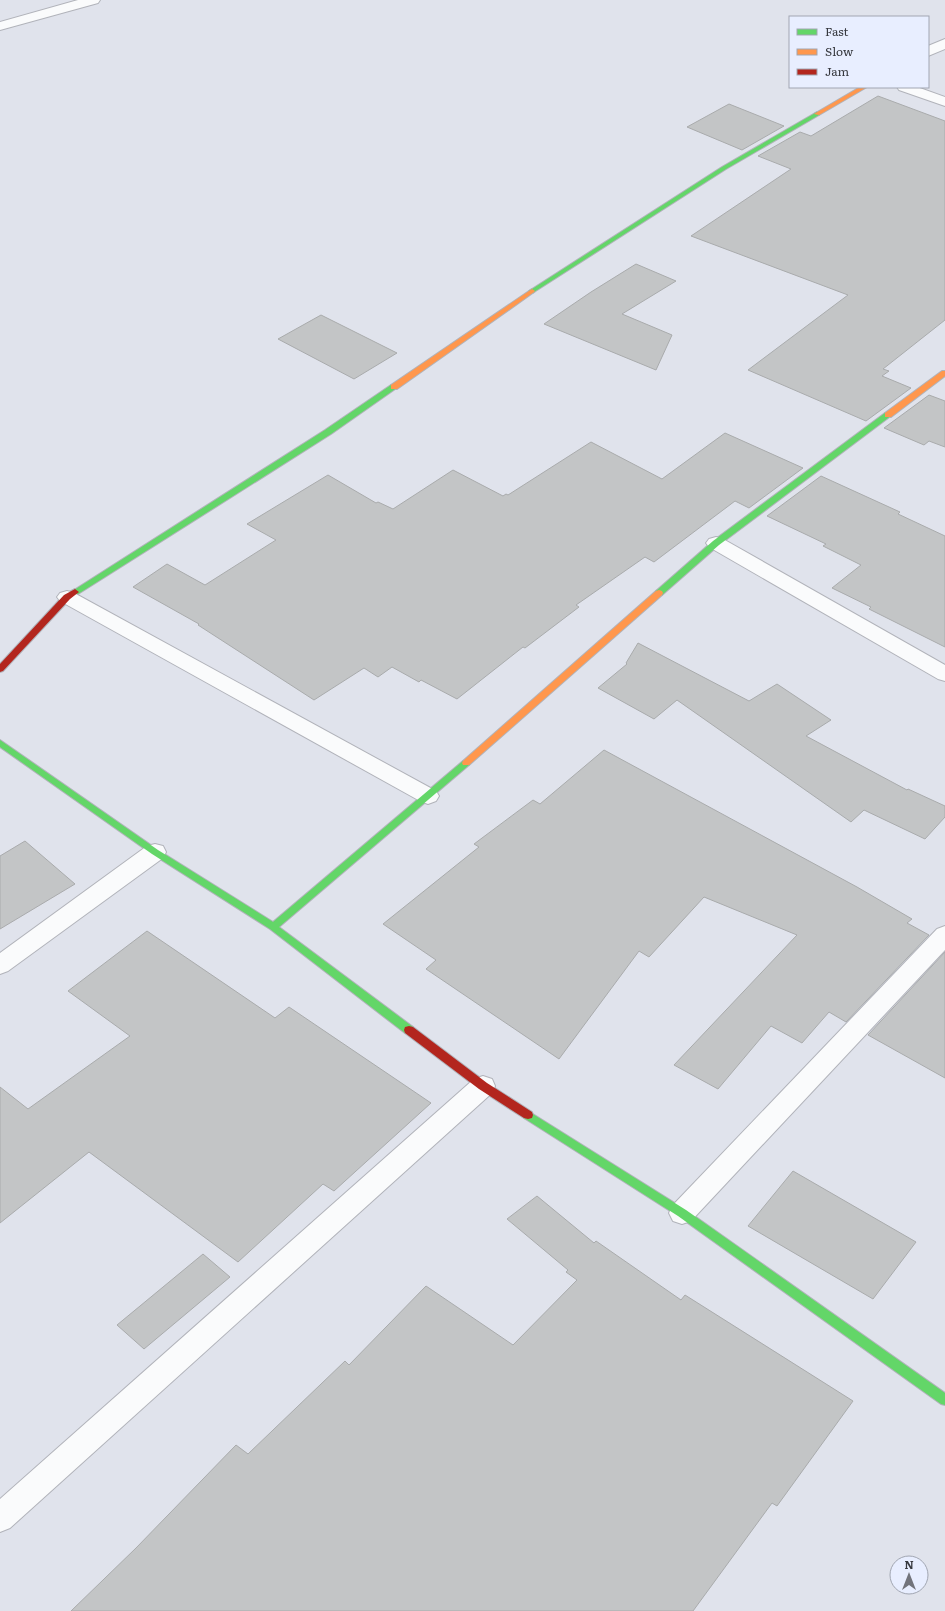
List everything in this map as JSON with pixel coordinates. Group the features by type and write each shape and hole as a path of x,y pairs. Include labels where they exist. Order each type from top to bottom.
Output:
{"street":[{"path":"0,26 91,0"},
{"path":"929,51 945,43"},
{"path":"0,669 67,597 328,432 531,292 724,168 862,88"},
{"path":"907,88 945,102"},
{"path":"273,926 428,796 716,543 945,373"},
{"path":"716,543 945,674"},
{"path":"67,597 428,796"},
{"path":"0,743 155,852 273,926 483,1086 682,1213 945,1400"},
{"path":"0,965 155,852"},
{"path":"682,1213 945,935"},
{"path":"0,1518 483,1086"}],"building":[{"path":"878,96 945,121 945,320 883,369 889,371 882,376 911,388 866,421 748,370 848,295 691,236 791,169 758,156 800,132 811,136"},
{"path":"729,104 784,126 742,150 687,127"},
{"path":"636,264 676,281 622,314 672,335 656,370 544,324 591,292"},
{"path":"321,315 397,353 354,379 278,339"},
{"path":"929,395 945,401 945,447 929,441 924,445 884,428"},
{"path":"725,433 803,468 749,508 735,501 654,562 645,557 576,605 579,607 525,648 523,647 457,699 421,680 419,682 392,667 378,677 364,668 314,700 198,625 199,624 133,587 167,564 205,585 276,540 247,524 328,475 376,503 378,502 393,509 453,470 503,496 506,494 508,495 591,442 662,479"},
{"path":"821,476 900,512 898,514 945,536 945,647 869,609 871,607 832,588 861,565 823,546 826,544 767,516"},
{"path":"638,643 749,701 777,684 831,720 806,736 907,790 908,789 945,806 945,817 925,839 864,810 851,822 677,700 654,719 598,688 627,664 626,663"},
{"path":"604,750 857,887 912,919 907,923 929,935 846,1022 829,1012 802,1043 771,1026 718,1089 674,1065 797,935 704,897 649,957 639,951 559,1059 426,969 436,960 383,924 479,847 474,844 533,800 540,804"},
{"path":"25,841 75,884 0,929 0,856"},
{"path":"147,931 275,1018 289,1007 431,1103 334,1191 323,1184 238,1262 89,1152 0,1223 0,1087 28,1109 130,1036 68,991"},
{"path":"945,952 945,1078 868,1035"},
{"path":"793,1171 916,1242 873,1299 748,1226"},
{"path":"537,1196 594,1243 596,1241 681,1300 685,1295 853,1401 777,1506 772,1503 693,1611 71,1611 136,1548 236,1445 248,1454 345,1361 349,1365 426,1286 513,1345 577,1280 566,1272 568,1270 507,1219"},
{"path":"203,1254 230,1277 144,1349 117,1325"}],"traffic: fast":[{"path":"532,291 724,168 817,114"},
{"path":"75,592 328,432 394,387"},
{"path":"659,593 716,543 888,415"},
{"path":"0,743 155,852 273,927 409,1030"},
{"path":"273,927 466,763"},
{"path":"528,1115 682,1213 945,1400"}],"traffic: slow":[{"path":"817,114 862,88"},
{"path":"394,387 532,291"},
{"path":"888,415 945,373"},
{"path":"466,763 659,593"}],"traffic: jam":[{"path":"0,669 67,597 75,592"},
{"path":"409,1030 483,1086 528,1115"}]}
